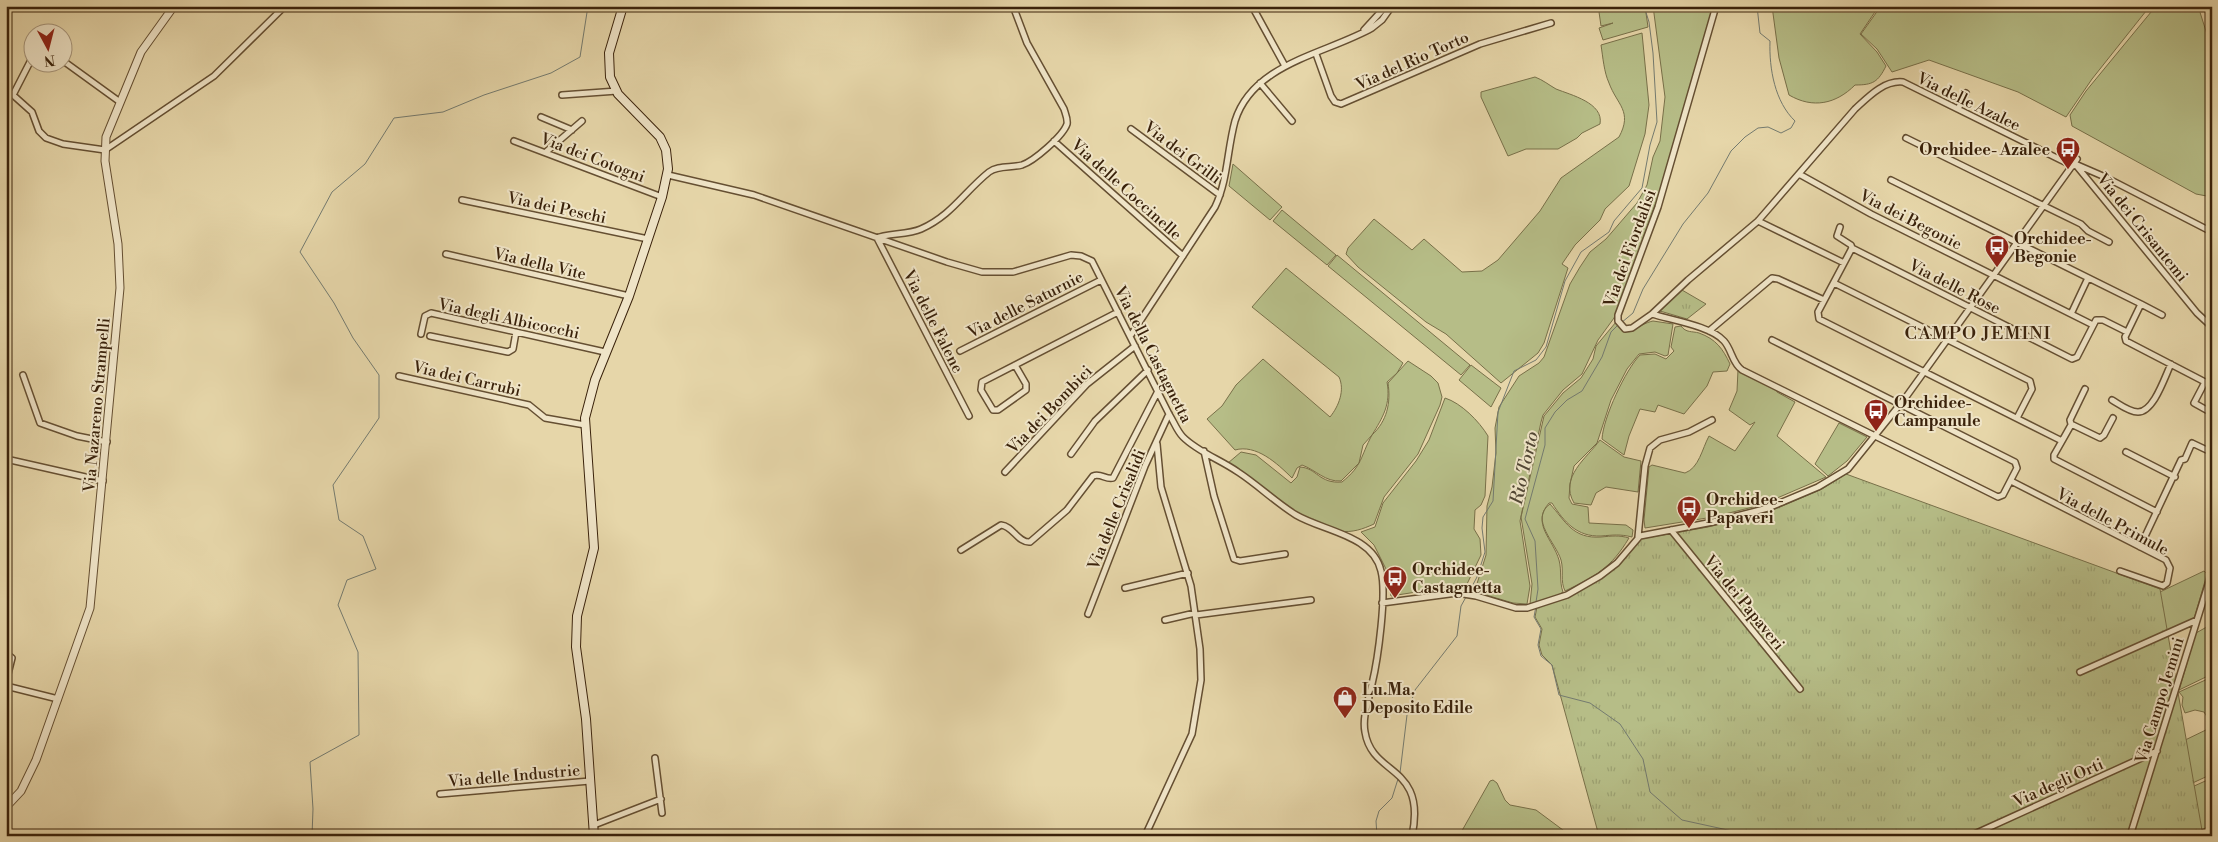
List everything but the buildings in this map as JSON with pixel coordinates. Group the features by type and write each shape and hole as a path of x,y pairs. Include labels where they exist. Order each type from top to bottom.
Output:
{"main road":[{"path":"594,836 585,710 576,648 578,616 594,548 585,425 588,403 605,352 648,240 668,175 667,154 662,138 617,91 610,74 608,59 623,6"}],"street":[{"name":"Via Nazareno Strampelli","path":"6,807 17,796 30,773 90,608 107,442 120,279 118,244 105,150 107,132 143,49 174,6"},
{"path":"25,72 13,95 34,115 41,134 48,139 63,144 105,150 214,76 286,6"},
{"path":"877,238 909,234 931,224 952,210 991,171 1028,162 1054,141 1066,125 1066,115 1027,43 1014,6"},
{"path":"1252,6 1285,66"},
{"path":"1360,34 1386,6"},
{"path":"1131,335 1213,210 1220,195 1236,119 1245,101 1260,82 1285,66 1316,54 1378,24 1392,6"},
{"name":"Via dei Fiordalisi","path":"1716,6 1658,207 1618,321 1623,328 1629,329 1652,314 1758,221"},
{"name":"Via del Rio Torto","path":"1316,54 1332,99 1337,104 1342,104 1480,44 1551,23"},
{"path":"72,67 120,102"},
{"path":"1260,82 1292,121"},
{"name":"Via delle Azalee","path":"1758,221 1855,109 1873,93 1886,85 1903,82 2105,177 2212,232"},
{"path":"562,95 617,91"},
{"path":"1958,109 1966,93"},
{"path":"541,117 572,130"},
{"path":"546,152 582,121"},
{"name":"Via dei Grilli","path":"1131,129 1220,195"},
{"path":"1906,138 2044,206 2109,242"},
{"name":"Via dei Cotogni","path":"514,141 662,198"},
{"name":"Via delle Coccinelle","path":"1054,141 1182,256"},
{"path":"1638,537 1754,512 1812,490 1848,468 1901,404 2075,163"},
{"name":"Via dei Crisantemi","path":"2075,163 2198,315 2212,327"},
{"name":"Via dei Begonie","path":"1799,174 1871,214 2092,325"},
{"name":"Via della Castagnetta","path":"668,175 754,195 959,266 988,273 1013,272 1063,257 1081,256 1093,262 1169,414 1183,437 1239,472 1294,514 1355,540 1368,548 1375,557 1381,570 1382,603 1377,657 1364,730 1372,750 1402,778 1412,793 1414,802 1412,836"},
{"path":"1891,180 2162,316"},
{"name":"Via dei Peschi","path":"462,200 648,240"},
{"path":"1758,221 1844,263"},
{"name":"Via delle Rose","path":"1840,228 1837,236 1851,245 1852,248 2074,360 2092,325"},
{"name":"Via delle Falene","path":"877,238 969,416"},
{"path":"1852,248 1817,315 1822,320 2062,441"},
{"name":"Via della Vite","path":"446,254 628,296"},
{"path":"1709,331 1772,278 1824,300"},
{"path":"2070,314 2088,278"},
{"name":"Via delle Saturnie","path":"960,351 1102,280"},
{"path":"1834,283 2031,382 2032,389 2017,418"},
{"path":"2140,305 2127,332 2125,338 2127,342 2212,385"},
{"path":"1016,365 1026,385 1026,390 998,410 993,410 980,385 1016,365 1118,312"},
{"name":"Via degli Albicocchi","path":"421,334 425,316 431,313 605,352"},
{"path":"1652,314 1709,331 1725,341 1737,366 1742,370 1998,498 2003,496 2017,468 2015,462 1772,340"},
{"path":"2092,325 2096,320 2101,319 2127,332"},
{"path":"430,336 508,352 513,349 516,332"},
{"name":"Via dei Bombici","path":"1005,472 1082,388 1135,346"},
{"path":"2112,400 2133,411 2144,410 2153,401 2171,364"},
{"path":"1071,454 1095,421 1148,370"},
{"path":"23,374 40,423 80,437 107,442"},
{"name":"Via dei Carrubi","path":"399,376 529,405 545,418 585,425"},
{"path":"2205,382 2194,403 2212,413"},
{"path":"2085,389 2070,420 2071,425 2054,455 2054,459 2157,512"},
{"path":"962,550 1001,525 1007,526 1024,542 1030,542 1066,512 1093,476 1099,475 1109,479 1113,478 1158,391"},
{"name":"Via delle Crisalidi","path":"1088,614 1145,466 1169,414"},
{"path":"2071,425 2100,438 2104,435 2113,418"},
{"path":"1382,603 1459,593 1516,608 1541,604 1568,595 1607,572 1619,562 1638,537 1645,466 1650,448 1660,440 1689,432 1712,420"},
{"path":"2140,547 2175,477 2181,460 2185,459 2192,443 2211,452"},
{"path":"1145,836 1196,721 1200,692 1201,661 1188,573 1162,490 1156,444"},
{"path":"1204,451 1214,496 1234,559 1240,561 1285,554"},
{"path":"2126,452 2175,477"},
{"path":"6,459 103,481"},
{"name":"Via delle Primule","path":"2011,481 2168,562 2170,569 2166,585 2160,586 2120,571"},
{"name":"Via dei Papaveri","path":"1671,530 1800,689"},
{"name":"Via Campo Jemini","path":"2130,836 2212,572"},
{"path":"1125,588 1188,573"},
{"path":"1165,620 1195,614 1311,600"},
{"path":"2080,672 2197,620"},
{"path":"6,653 11,656 12,660 6,682"},
{"path":"6,686 58,699"},
{"name":"Via degli Orti","path":"1970,836 2157,751"},
{"path":"655,758 662,813"},
{"name":"Via delle Industrie","path":"440,794 590,781"},
{"path":"594,826 661,799"}],"green space":[{"path":"1612,6 1645,6 1648,27 1603,40 1599,28 1613,23 1601,26 1599,12"},
{"path":"1653,6 1713,6 1657,200 1614,318 1598,340 1582,374 1563,390 1543,415 1520,521 1530,586 1527,604 1513,603 1476,592 1475,590 1486,555 1487,506 1492,487 1496,453 1495,428 1499,407 1519,376 1539,363 1544,357 1570,284 1590,252 1606,239 1637,203 1647,185 1653,157 1660,141 1665,97"},
{"path":"1772,6 1879,6 1860,34 1877,52 1886,66 1877,79 1871,83 1855,85 1840,97 1832,100 1815,103 1789,95 1779,58"},
{"path":"1881,6 2150,6 2092,79 2066,117 2018,92 1929,60 1892,72 1877,49 1861,34"},
{"path":"2156,6 2198,6 2212,50 2212,197 2196,194 2072,126 2070,115 2086,91"},
{"path":"1642,33 1649,105 1645,134 1629,186 1605,209 1600,220 1575,245 1562,264 1568,268 1544,343 1538,353 1501,383 1446,334 1426,322 1358,267 1346,254 1348,248 1374,219 1412,250 1424,239 1462,272 1482,271 1498,260 1540,211 1561,178 1619,137 1623,128 1624,114 1607,79 1601,45"},
{"path":"1535,77 1556,89 1578,97 1592,105 1600,117 1600,124 1558,149 1526,149 1508,156 1481,97 1481,92"},
{"path":"1233,164 1282,207 1270,220 1229,186"},
{"path":"1282,210 1336,255 1327,265 1273,221"},
{"path":"1337,255 1470,365 1461,375 1328,266"},
{"path":"1286,268 1403,363 1397,373 1387,382 1388,397 1383,416 1372,435 1363,445 1359,463 1341,481 1325,478 1302,465 1297,468 1292,478 1280,466 1258,452 1243,449 1235,450 1207,419 1222,406 1236,385 1263,359 1330,417 1340,398 1341,382 1339,377 1252,307"},
{"path":"1682,290 1706,304 1687,319 1660,311"},
{"path":"1653,321 1673,324 1668,355 1665,356 1655,352 1639,354 1627,369 1611,400 1597,443 1574,466 1570,484 1569,498 1572,504 1588,507 1589,523 1626,525 1633,530 1632,537 1620,535 1592,536 1585,534 1566,522 1552,503 1549,503 1542,518 1543,525 1559,560 1563,592 1554,598 1530,604 1532,584 1521,517 1544,416 1563,393 1581,378 1593,359 1596,346 1616,322 1620,327 1629,330"},
{"path":"1681,326 1687,331 1705,335 1718,345 1730,364 1727,371 1713,372 1707,386 1684,414 1658,405 1655,412 1640,409 1629,436 1624,455 1602,439 1606,419 1616,394 1628,371 1640,355 1655,354 1666,359 1674,351 1671,347 1675,327"},
{"path":"1408,361 1431,376 1438,383 1442,397 1418,454 1384,497 1374,524 1357,530 1340,531 1311,521 1282,503 1228,463 1241,452 1256,455 1291,483 1297,477 1300,467 1310,470 1328,481 1334,482 1342,482 1354,471 1372,435 1381,424 1387,411 1389,398 1388,383"},
{"path":"1471,365 1501,388 1491,407 1459,380"},
{"path":"1738,370 1777,389 1777,392 1795,402 1777,436 1826,477 1761,505 1713,517 1645,528 1644,520 1649,467 1652,465 1685,473 1690,471 1700,458 1709,436 1735,451 1755,422 1750,425 1729,410 1737,391"},
{"path":"1445,398 1469,413 1488,436 1485,496 1481,505 1475,510 1474,529 1480,539 1481,555 1467,584 1391,596 1386,569 1374,545 1361,532 1375,527 1383,503 1416,461 1429,440"},
{"path":"1839,423 1867,437 1847,461 1828,476 1815,464"},
{"path":"1600,440 1624,457 1641,461 1638,492 1606,487 1596,493 1591,505 1574,503 1570,494 1572,476 1576,468"},
{"path":"1846,474 2160,589 2203,836 1599,836 1552,665 1542,655 1539,645 1542,629 1535,617 1537,607 1561,599 1611,572 1640,539 1708,527 1768,512 1822,489"},
{"path":"1550,504 1571,528 1583,535 1629,538 1616,557 1602,570 1586,581 1565,591 1561,560 1543,524 1544,510"},
{"path":"2204,571 2207,574 2194,619 2025,695 2076,632"},
{"path":"2212,624 2212,674 2179,690 2196,633"},
{"path":"2212,677 2212,718 2209,720 2204,712 2195,710 2185,713 2182,705 2183,697 2179,692"},
{"path":"2212,727 2212,774 2143,806 2179,743"},
{"path":"2212,778 2212,825 2188,836 2134,836 2143,809"},
{"path":"1493,780 1497,783 1505,800 1510,805 1536,810 1571,836 1459,836 1490,781"}],"waterway":[{"path":"312,836 313,809 310,762 359,735 358,652 338,605 347,580 376,569 363,536 339,520 333,485 379,418 379,375 353,338 334,303 300,252 332,192 365,164 394,118 443,112 484,95 551,73 580,57 588,6"},
{"path":"1468,594 1477,577 1485,552 1482,528 1483,517 1493,501 1498,412 1514,371 1536,360 1546,347 1565,281 1581,252 1609,232 1614,221 1642,188 1650,145 1657,122 1653,53 1649,22 1644,6"},
{"name":"Rio Torto","path":"1621,323 1633,313 1643,289 1683,224 1708,193 1731,151 1745,137 1758,128 1768,127 1781,133 1791,128 1795,121 1778,95 1772,74 1770,41 1760,33 1757,6"},
{"name":"Rio Torto","path":"1536,602 1538,589 1535,541 1525,519 1545,445 1545,428 1555,412 1567,400 1582,391 1602,357 1611,332 1618,325"},
{"path":"1400,773 1407,715 1415,690 1457,636 1461,606 1466,597"},
{"name":"Rio Torto","path":"1536,606 1534,617 1541,629 1538,645 1541,656 1552,665 1559,695 1590,703 1620,724 1643,759 1650,792 1682,820 1746,834 1796,831 1816,836"},
{"path":"1377,836 1376,821 1379,811 1392,798 1398,779"}],"place":[{"name":"Orchidee- Azalee","path":"2068,170"},
{"name":"Orchidee- Begonie","path":"1997,268"},
{"name":"Orchidee- Campanule","path":"1876,432"},
{"name":"Orchidee- Papaveri","path":"1689,529"},
{"name":"Orchidee- Castagnetta","path":"1395,599"},
{"name":"Lu.Ma. Deposito Edile","path":"1345,719"}],"district":[{"name":"CAMPO JEMINI","path":"1978,333"}]}
